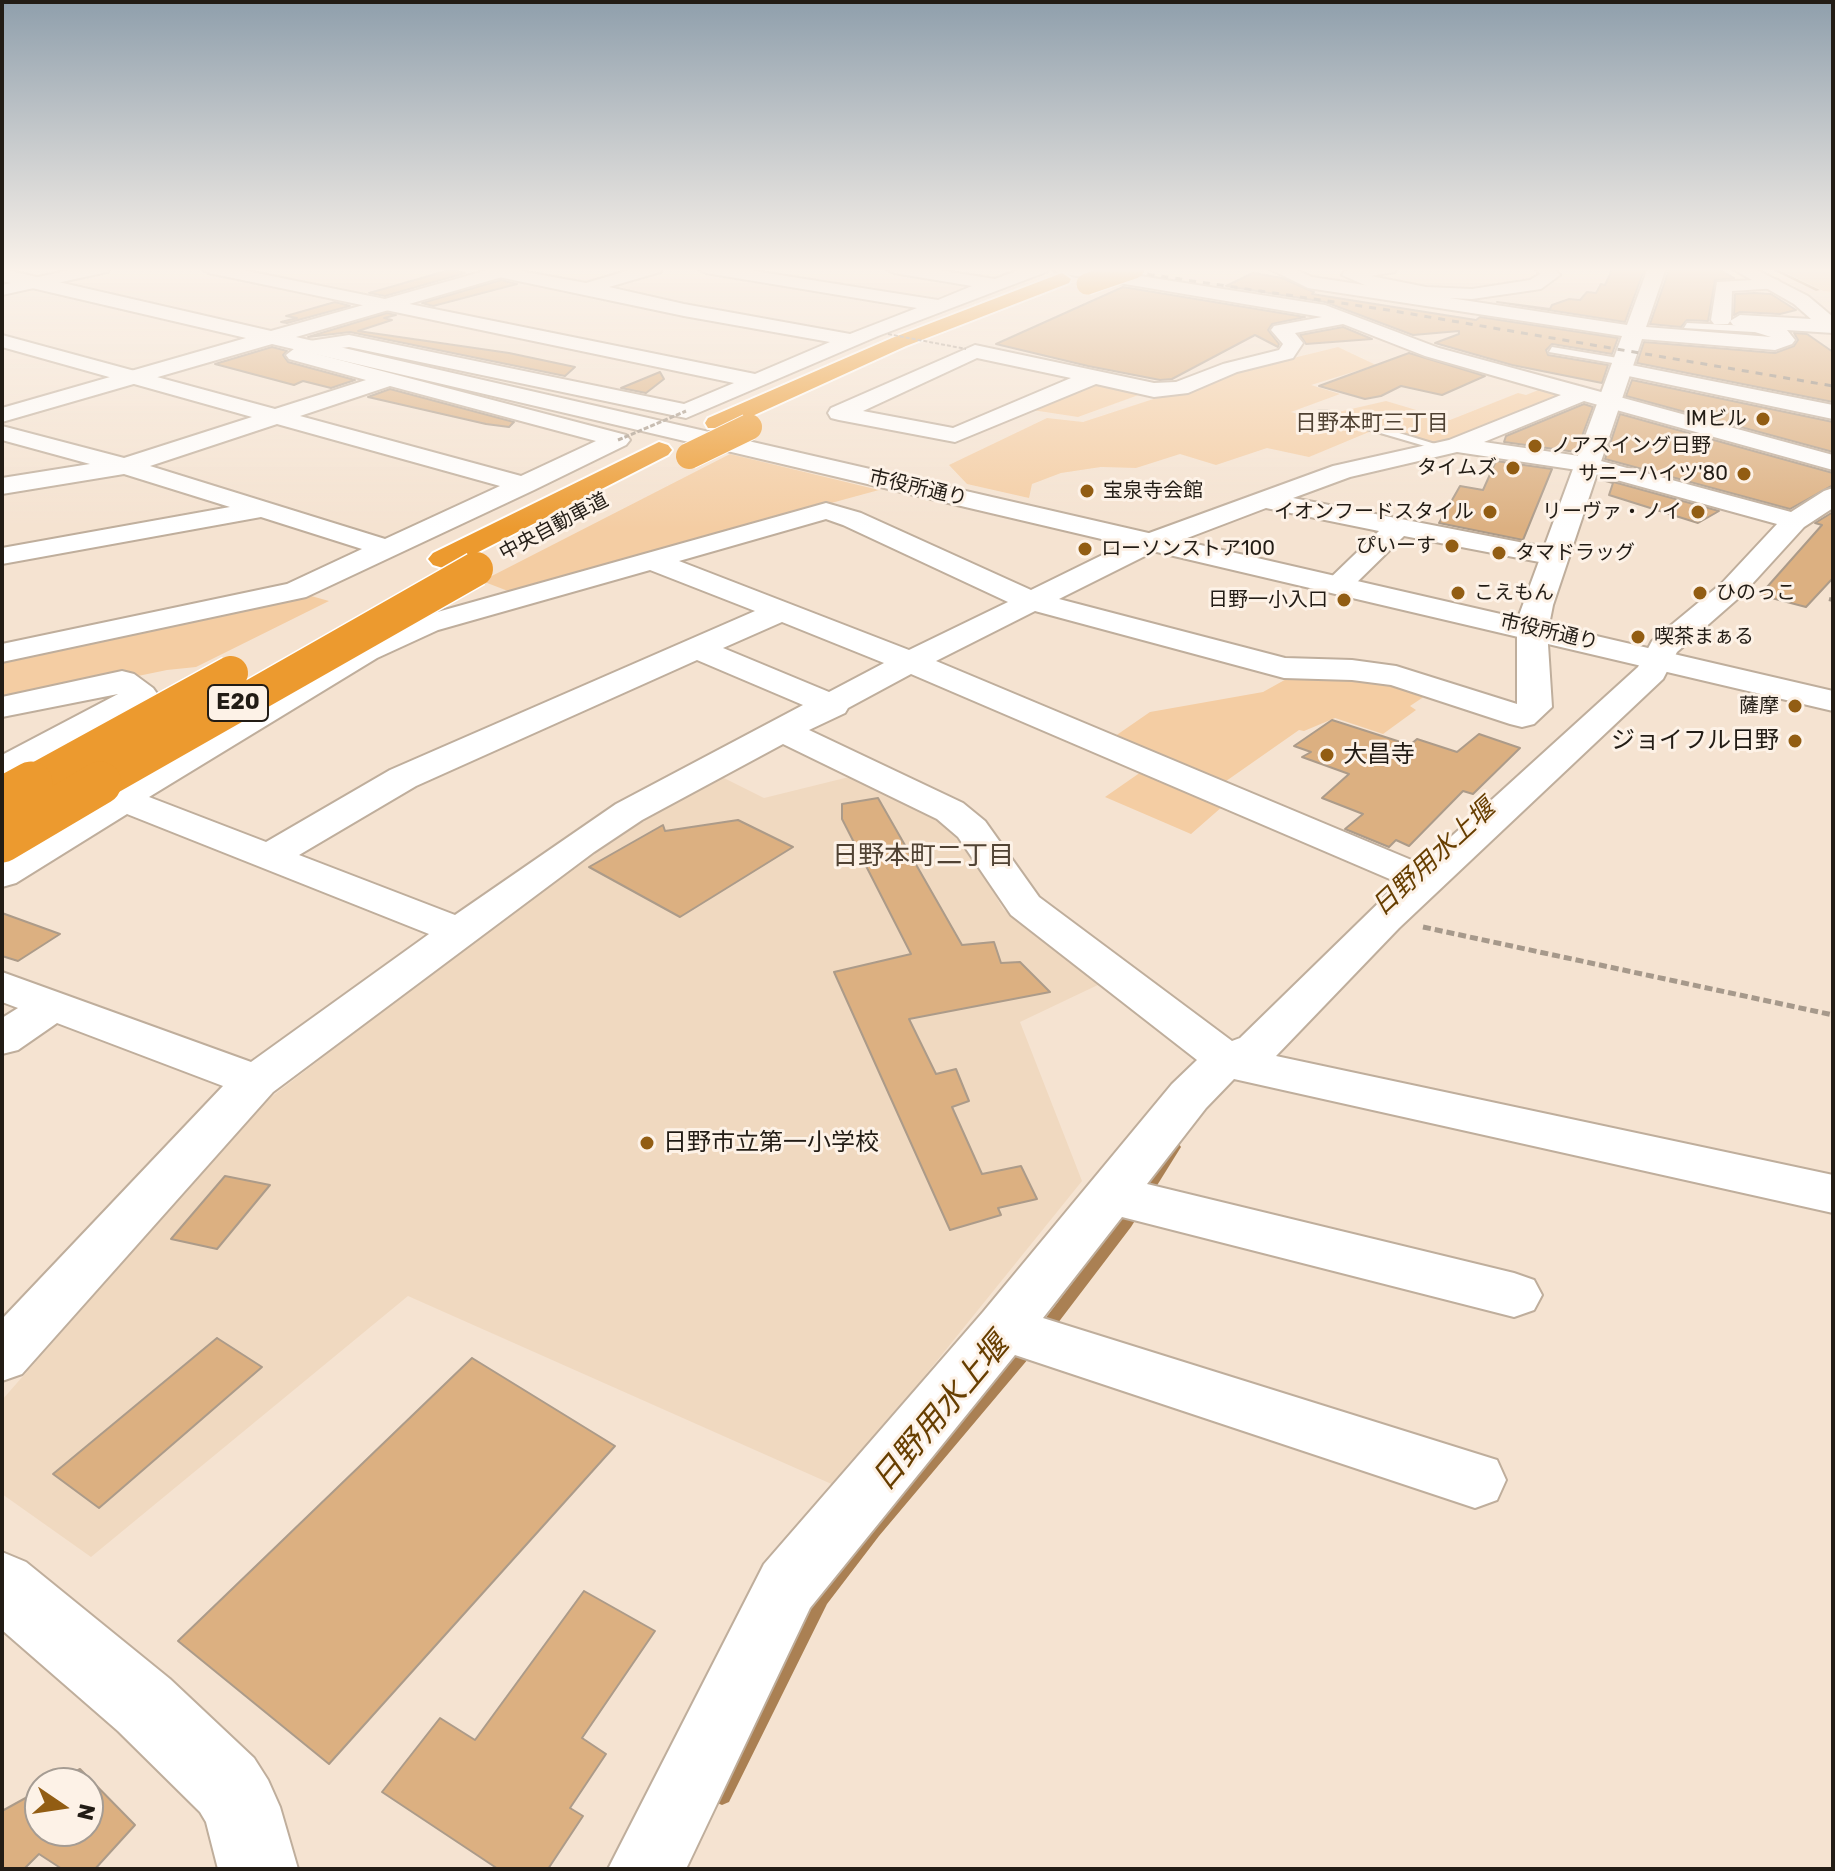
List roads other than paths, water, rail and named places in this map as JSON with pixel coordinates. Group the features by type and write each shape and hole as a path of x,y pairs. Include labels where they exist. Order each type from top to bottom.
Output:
{"highway":[{"name":"中央自動車道","path":"5,777 659,450 869,355"},
{"name":"中央自動車道","path":"2,841 211,718 476,569 689,456 908,355"}],"street":[{"path":"57,355 525,485"},
{"path":"2,415 206,355"},
{"path":"2,653 296,591 618,440 384,381 297,355"},
{"name":"市役所通り","path":"350,355 1833,701"},
{"path":"415,355 686,411 816,355"},
{"path":"436,360 451,355"},
{"path":"633,355 758,381"},
{"path":"556,384 661,355"},
{"path":"966,355 839,413 955,435 1093,377"},
{"path":"995,355 1154,390 1180,388 1230,368 1281,355"},
{"path":"1444,355 1833,463"},
{"path":"2,875 366,651 427,624 826,511 852,519 1030,601 1284,668 1352,670 1396,676 1522,717 1535,707 1532,629 1586,464 1609,402 1629,368 1631,355"},
{"path":"1629,368 1833,412"},
{"path":"2,486 125,466 384,381"},
{"path":"2,1357 256,1081 580,844 629,812 833,706 910,662 1151,542 1342,471 1448,446 1582,394"},
{"path":"2,433 125,466 390,549"},
{"path":"1448,446 1586,464 1795,521"},
{"path":"646,1869 787,1586 1025,1335 1130,1200 1189,1096 1224,1061 1256,1049 1384,919 1652,672 1663,648 1732,589 1795,521 1833,496"},
{"path":"1268,501 1555,557"},
{"path":"2,556 263,509"},
{"path":"1339,584 1399,526"},
{"path":"651,560 910,662 1425,880"},
{"path":"266,858 403,778 779,612"},
{"path":"696,648 833,706"},
{"path":"2,707 122,681 141,695 5,777"},
{"path":"784,731 950,811 972,829 1025,906 1209,1044 1224,1061 1833,1194"},
{"path":"5,777 128,795 266,858 460,932"},
{"path":"2,986 256,1081"},
{"path":"2,1039 53,1005"},
{"path":"1130,1200 1514,1295"},
{"path":"1025,1335 1475,1480"},
{"path":"2,1585 144,1705 227,1785 241,1807 258,1869"}],"lane":[{"path":"1575,355 1629,368"},
{"path":"1323,413 1448,446"}],"waterway":[{"name":"日野用水上堰","path":"1043,1332 1126,1223 1174,1147"},
{"name":"日野用水上堰","path":"722,1795 821,1598 873,1531 1029,1348"}],"railway":[{"path":"1653,355 1833,386"}],"place":[{"name":"IMビル","path":"1763,419"},
{"name":"ノアスイング日野","path":"1535,446"},
{"name":"タイムズ","path":"1513,468"},
{"name":"サニーハイツ'80","path":"1744,474"},
{"name":"宝泉寺会館","path":"1087,491"},
{"name":"イオンフードスタイル","path":"1490,512"},
{"name":"リーヴァ・ノイ","path":"1698,512"},
{"name":"ぴいーす","path":"1452,546"},
{"name":"ローソンストア100","path":"1085,549"},
{"name":"タマドラッグ","path":"1499,553"},
{"name":"こえもん","path":"1458,593"},
{"name":"ひのっこ","path":"1700,593"},
{"name":"日野一小入口","path":"1344,600"},
{"name":"喫茶まぁる","path":"1638,637"},
{"name":"薩摩","path":"1795,706"},
{"name":"ジョイフル日野","path":"1795,741"},
{"name":"大昌寺","path":"1327,755"},
{"name":"日野市立第一小学校","path":"647,1143"}],"district":[{"name":"日野本町三丁目","path":"1372,424"},
{"name":"日野本町二丁目","path":"923,856"}]}
